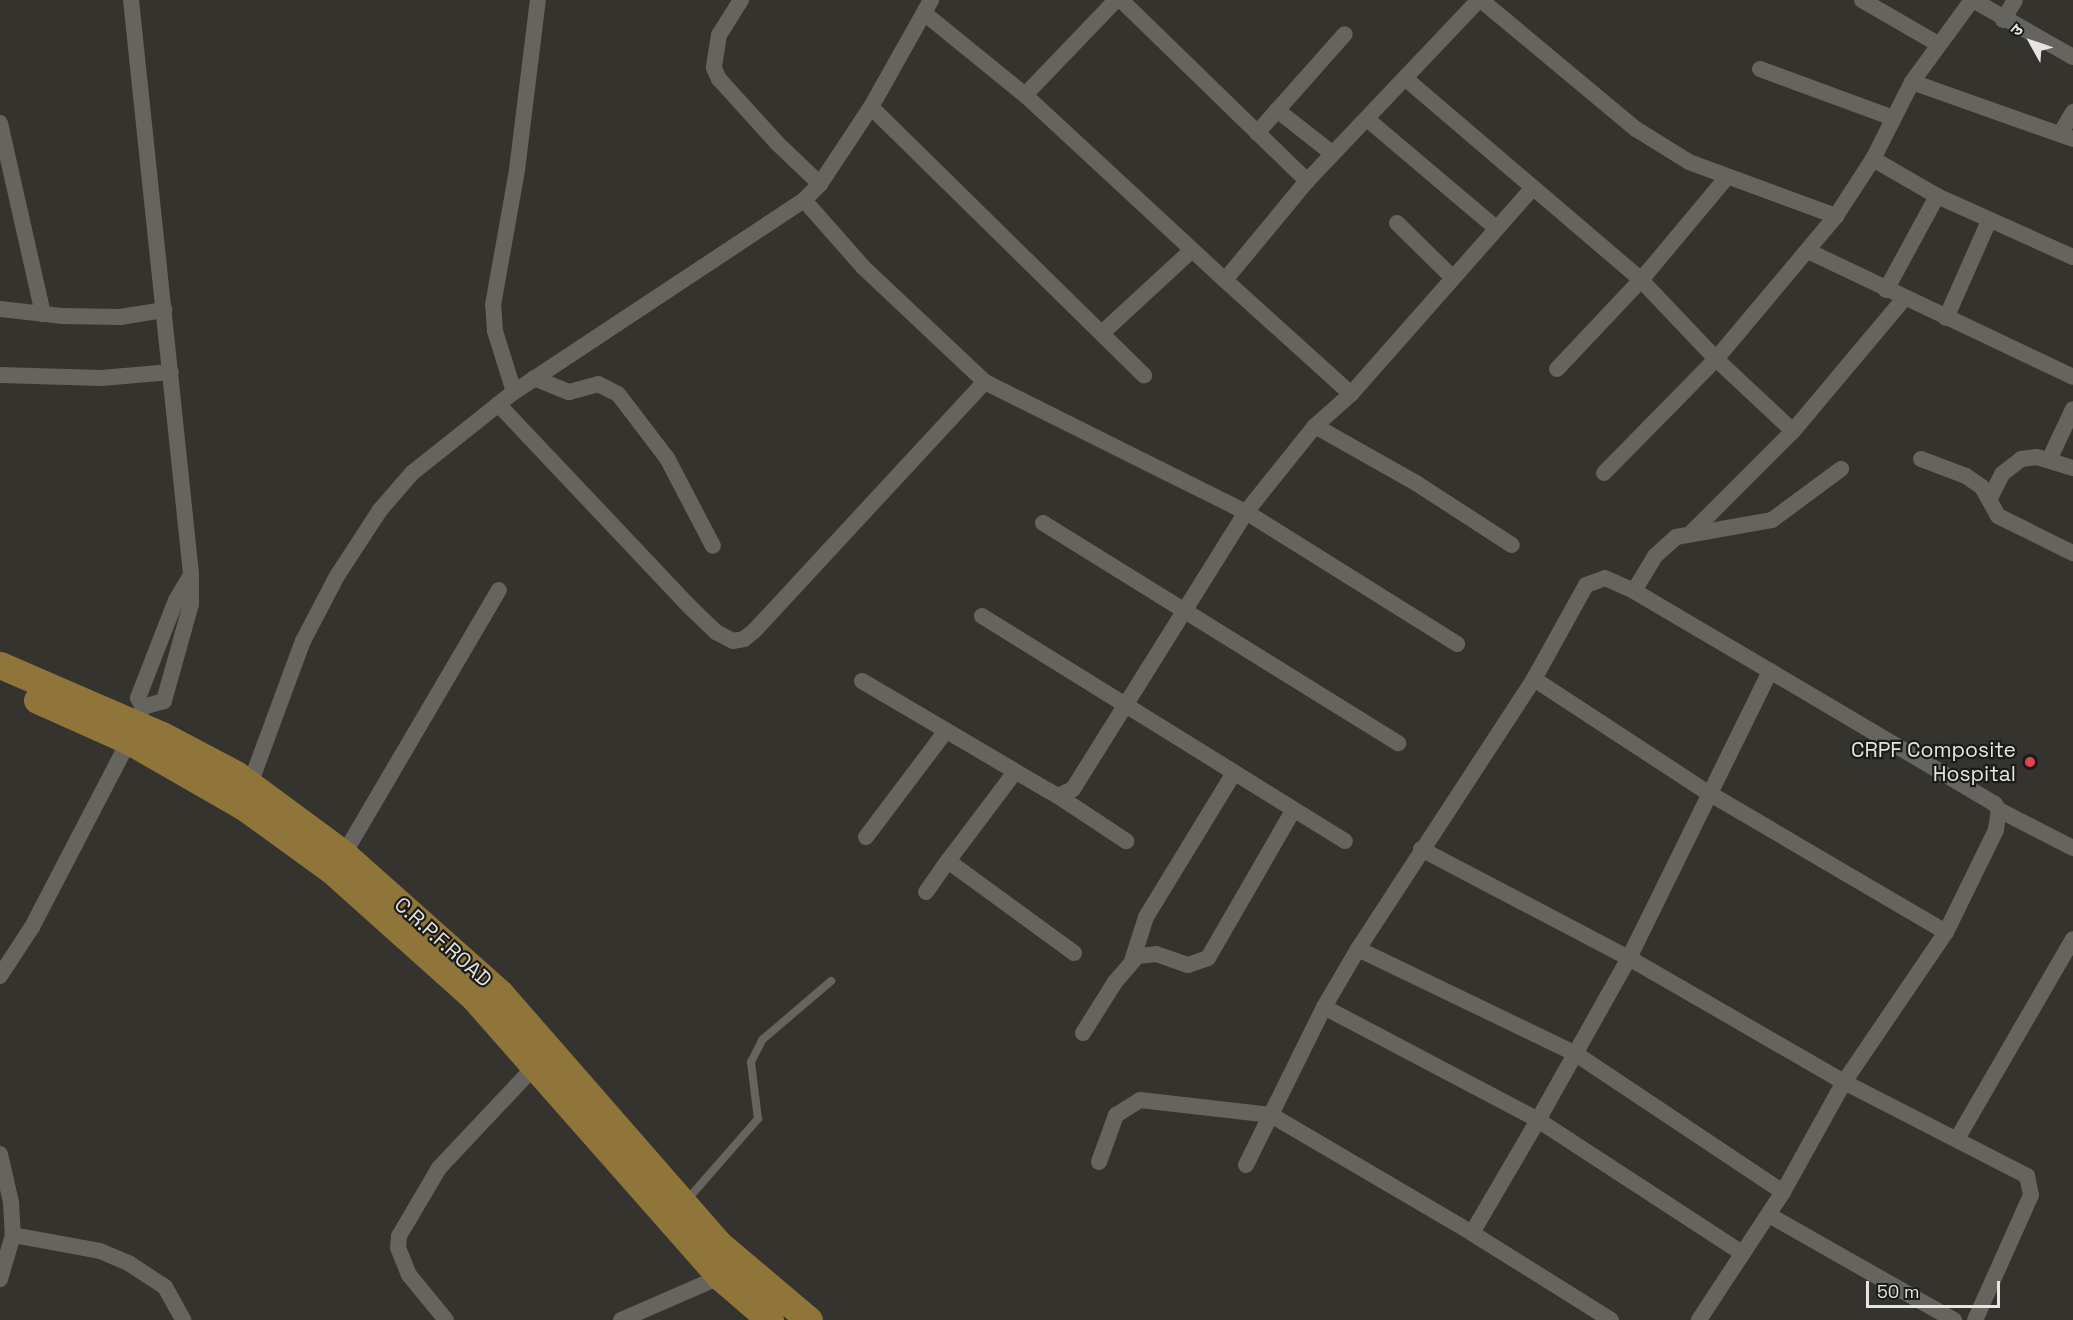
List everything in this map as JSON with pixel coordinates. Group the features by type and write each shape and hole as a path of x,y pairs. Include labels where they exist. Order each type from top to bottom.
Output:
{"main road":[{"name":"C.R.P.F.ROAD","path":"0,665 136,724 250,783 344,854 501,994 565,1064 683,1205 734,1259 809,1320"},
{"name":"C.R.P.F.ROAD","path":"0,685 136,724 331,870 474,998 536,1065 720,1277 765,1319"}],"street":[{"path":"131,0 191,574 191,604 164,701 136,724"},
{"path":"514,392 495,331 493,305 517,170 538,0"},
{"path":"741,0 719,34 714,68 719,79 777,143 820,184"},
{"path":"1025,95 1116,0"},
{"path":"1121,0 1307,181"},
{"path":"1225,280 1307,181 1480,0 1636,129 1689,162 1836,216"},
{"path":"1862,0 1938,44"},
{"path":"1604,473 1716,359 1808,252 1836,216 1873,159 1912,82 1972,0 2003,20 2073,57"},
{"path":"2003,20 2015,0"},
{"path":"250,783 303,641 368,529 412,473 534,378 804,200 820,184 871,107 927,6 1351,394"},
{"path":"1257,133 1345,34"},
{"path":"1760,69 1893,118"},
{"path":"1406,79 1641,280 1716,359 1792,431"},
{"path":"1912,82 2066,137 2073,112"},
{"path":"871,107 1144,375"},
{"path":"1277,110 1333,154"},
{"path":"1367,119 1496,228"},
{"path":"0,123 43,314"},
{"path":"1873,159 1937,196 2073,257"},
{"path":"1557,369 1641,280 1727,177"},
{"path":"1058,796 1073,789 1127,707 1246,512 1314,426 1351,394 1532,189"},
{"path":"1886,290 1937,196"},
{"path":"804,200 863,267 986,382 1246,512 1457,644"},
{"path":"1946,318 1989,221"},
{"path":"1397,223 1452,277"},
{"path":"1102,333 1192,250"},
{"path":"1808,252 1903,300 2073,377"},
{"path":"1692,532 1792,431 1903,300"},
{"path":"0,309 43,314 120,317 165,310"},
{"path":"0,375 101,378 171,372"},
{"path":"534,378 569,392 598,384 618,394 667,458 713,546"},
{"path":"498,405 691,608 716,632 733,641 744,639 755,630 986,382"},
{"path":"2049,460 2073,409"},
{"path":"1314,426 1416,483 1512,545"},
{"path":"1921,459 1966,476 1990,498 1998,516 2073,554"},
{"path":"1990,498 2002,474 2021,459 2049,460 2073,468"},
{"path":"1634,591 1665,543 1692,532 1772,520 1841,469"},
{"path":"1042,523 1398,743"},
{"path":"0,976 32,927 136,724 138,698 176,600 191,574"},
{"path":"1246,1165 1324,1007 1358,949 1421,849 1534,679 1586,585 1605,578 1634,591 1995,804 1999,810 2073,848"},
{"path":"344,854 499,590"},
{"path":"982,616 1293,811 1345,841"},
{"path":"1473,1233 1629,958 1707,792 1770,670"},
{"path":"1534,679 1707,792 1946,932"},
{"path":"862,681 945,732 1058,796 1126,841"},
{"path":"866,837 945,732"},
{"path":"926,892 1015,772"},
{"path":"1083,1033 1132,961 1146,917 1234,773"},
{"path":"1699,1320 1769,1215 1844,1082 1946,932 1996,830 1999,810"},
{"path":"1132,961 1146,954 1188,965 1208,957 1293,811"},
{"path":"1421,849 1629,958 1844,1082 2015,1167 2030,1184 2031,1195 1975,1320"},
{"path":"948,861 1074,953"},
{"path":"1957,1139 2073,939"},
{"path":"1358,949 1576,1054 1783,1192"},
{"path":"1324,1007 1538,1120 1742,1253"},
{"path":"446,1320 409,1275 398,1248 399,1236 440,1168 536,1065"},
{"path":"1099,1162 1116,1114 1140,1100 1271,1115 1473,1233 1611,1320"},
{"path":"0,1154 11,1202 13,1235 9,1259 0,1279"},
{"path":"1769,1215 1954,1320"},
{"path":"13,1235 100,1251 145,1272 165,1287 183,1320"},
{"path":"621,1320 720,1277"}],"lane":[{"path":"683,1205 758,1119 751,1062 762,1040 831,981"}],"place":[{"name":"CRPF Composite Hospital","path":"2030,762"}]}
